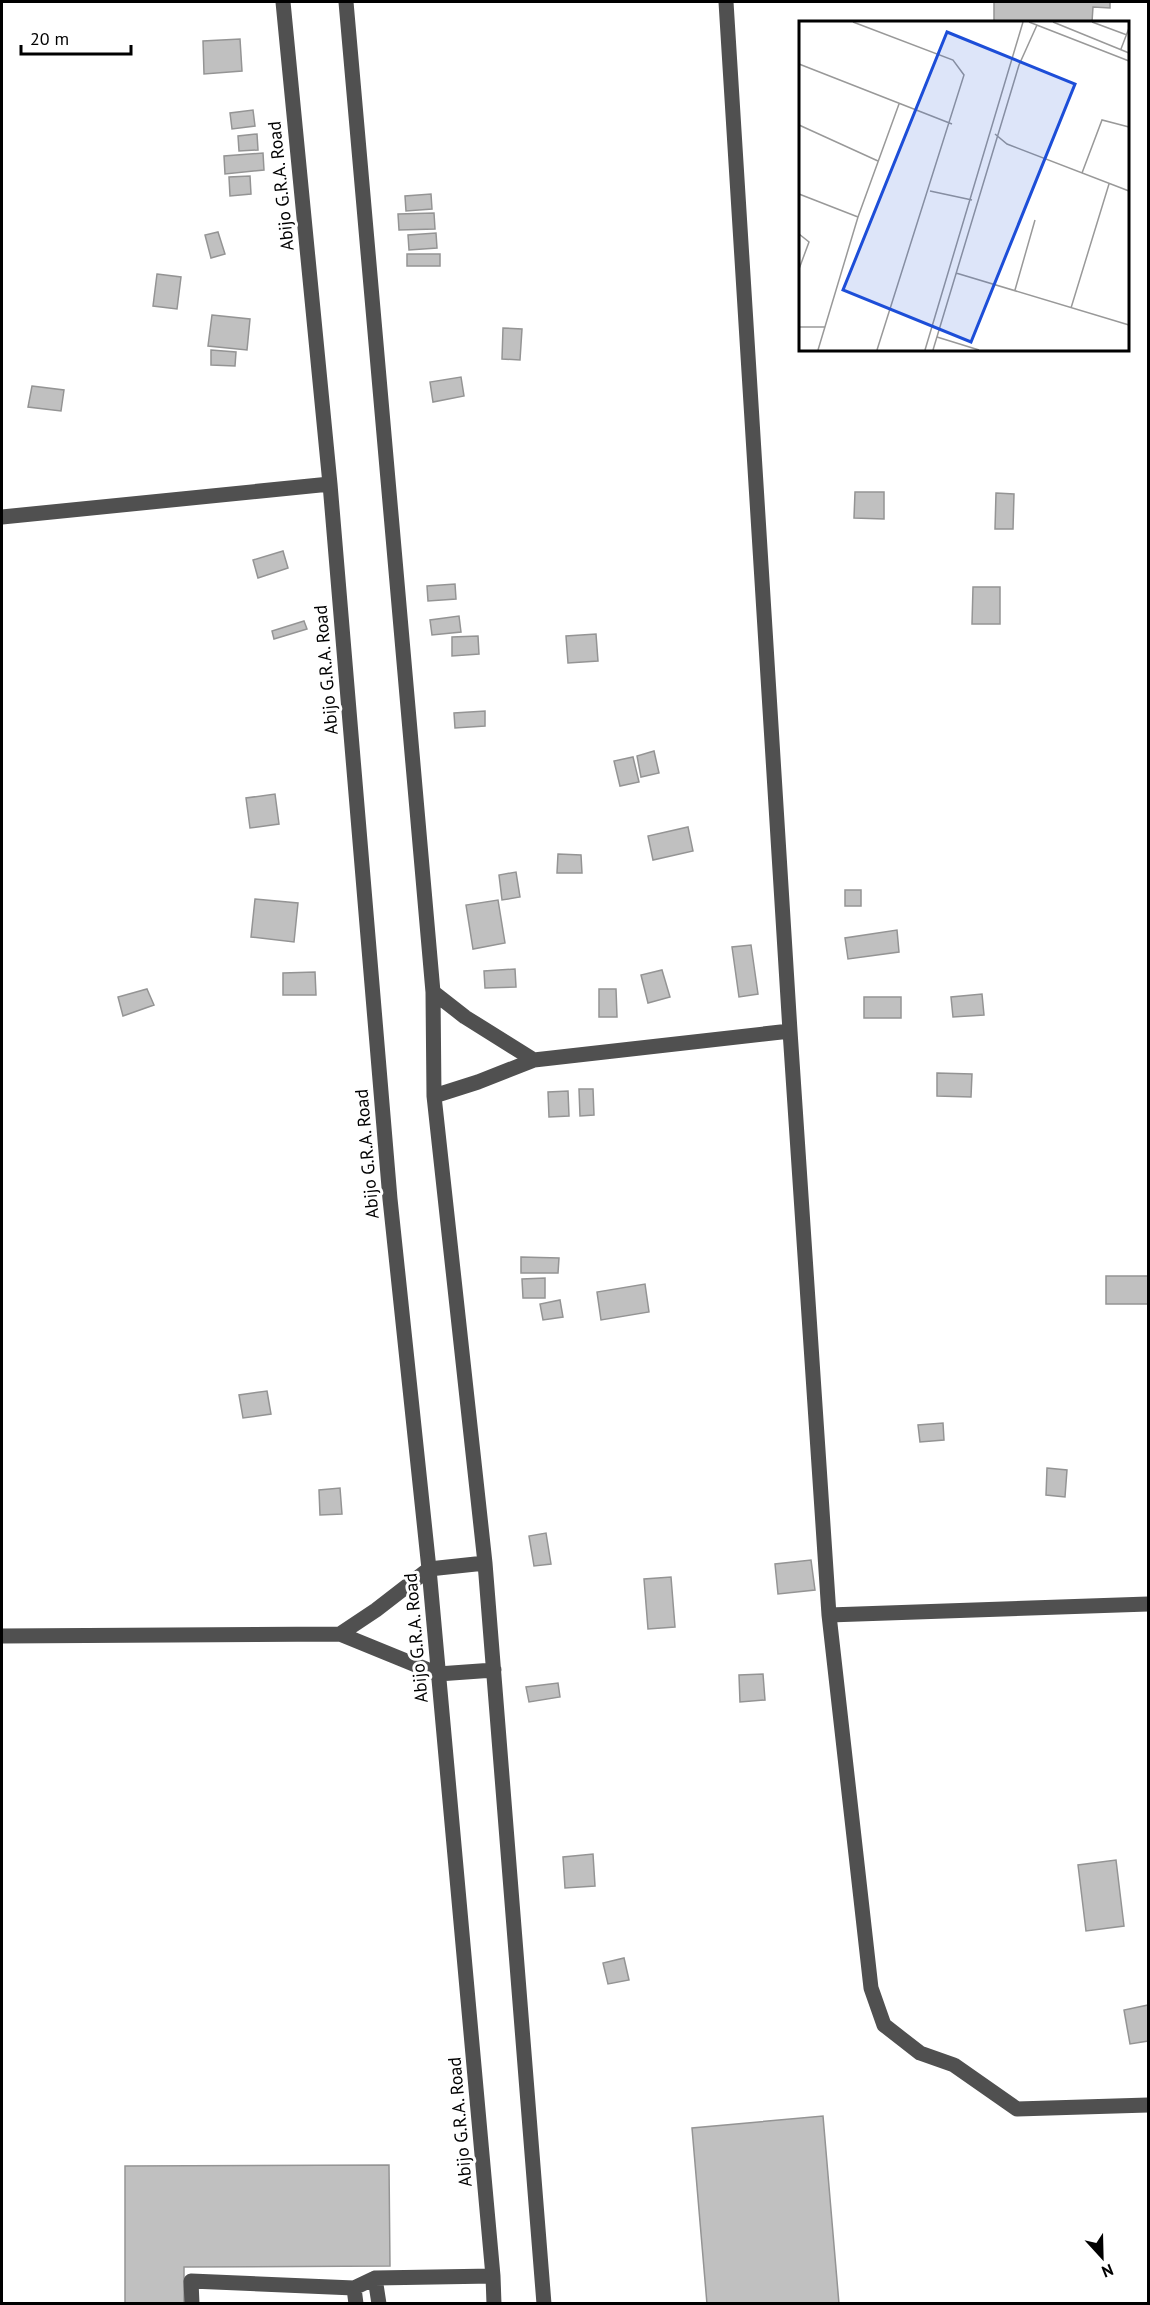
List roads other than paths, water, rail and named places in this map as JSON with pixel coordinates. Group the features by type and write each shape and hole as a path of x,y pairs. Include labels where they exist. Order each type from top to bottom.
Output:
{"street":[{"name":"Abijo G.R.A. Road","path":"283,2 330,484 390,1199 429,1569 494,2304"},
{"path":"346,2 433,992 434,1096 485,1563 543,2304"},
{"path":"726,2 829,1615 871,1988 884,2025 920,2053 954,2065 1017,2109 1149,2105"},
{"path":"2,517 330,484"},
{"path":"433,992 465,1017 534,1060"},
{"path":"434,1096 534,1060 790,1031"},
{"path":"340,1634 376,1610 429,1569 485,1563"},
{"path":"829,1615 1149,1604"},
{"path":"2,1636 340,1634 438,1674 494,1671"},
{"path":"192,2304 191,2281 354,2288 375,2278 493,2276"},
{"path":"375,2278 379,2304"},
{"path":"354,2288 356,2304"}]}
